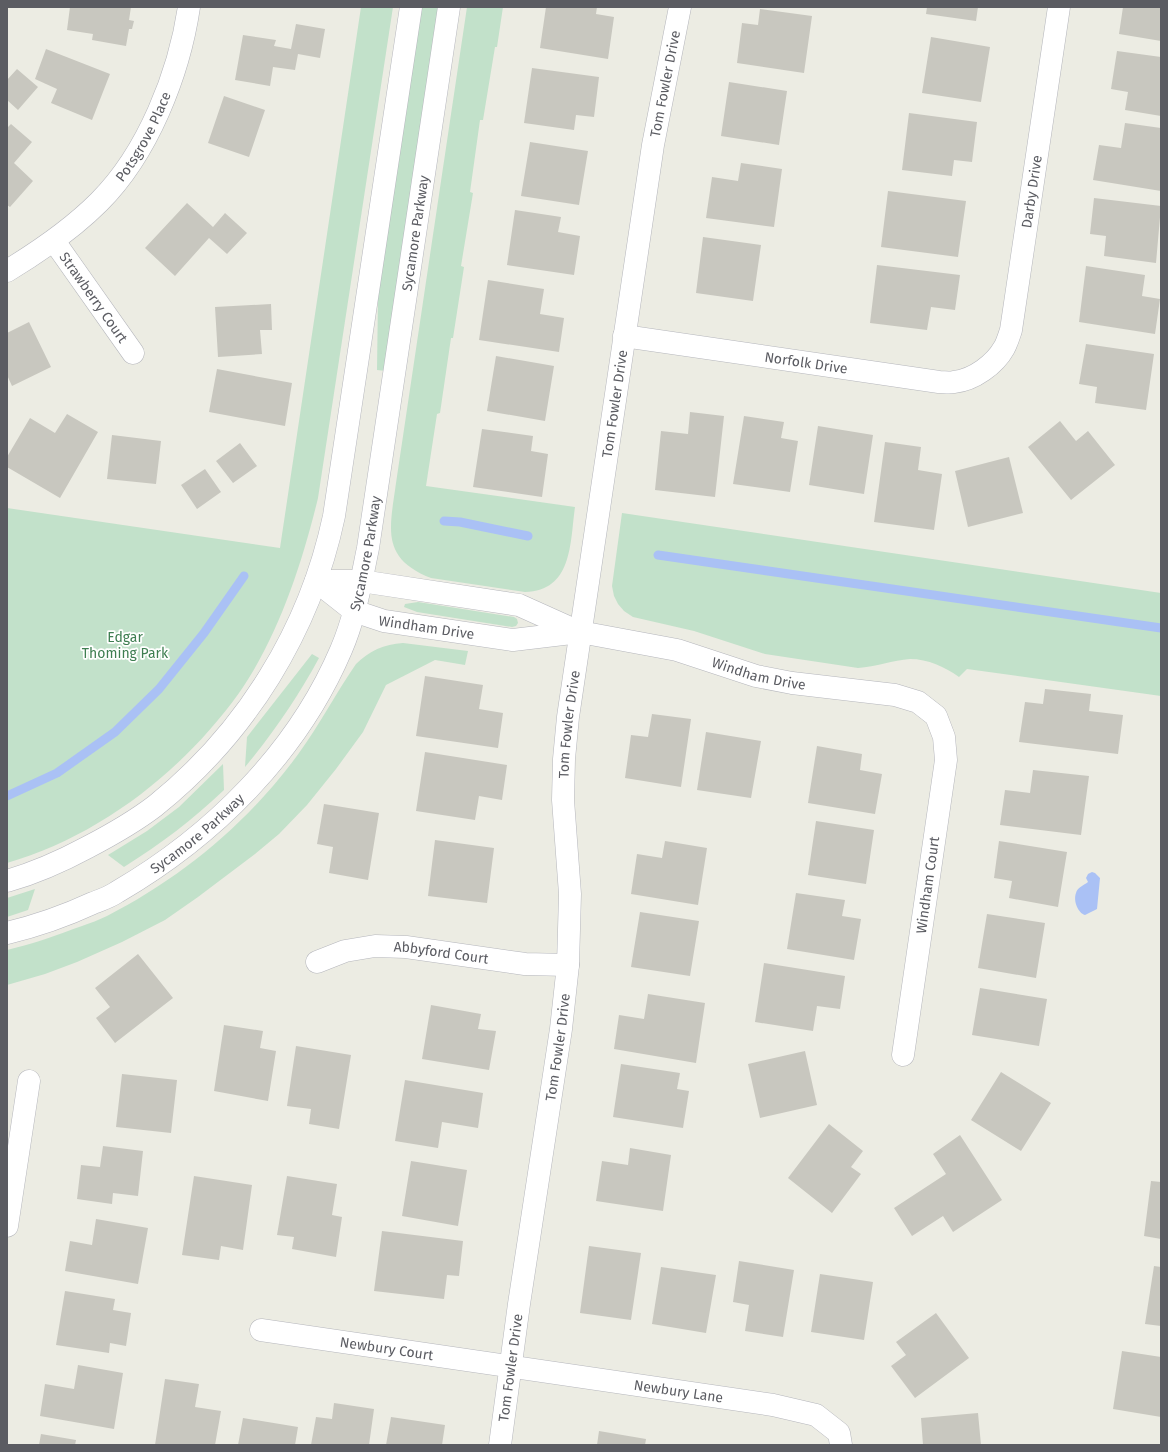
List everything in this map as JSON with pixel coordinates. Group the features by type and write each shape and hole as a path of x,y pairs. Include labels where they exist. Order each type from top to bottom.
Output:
{"street":[{"name":"Potsgrove Place","path":"7,270 54,241 78,222 100,201 118,180 135,155 153,123 169,88 181,51 189,7"},
{"path":"7,881 62,861 112,834 154,806 196,770 232,730 263,688 288,646 304,613 325,557 335,510 411,7"},
{"name":"Sycamore Parkway","path":"7,933 68,914 116,893 170,858 218,820 265,772 294,735 319,695 342,649 354,611 370,532 449,7"},
{"name":"Tom Fowler Drive","path":"500,1445 519,1304 561,1029 568,966 570,894 564,800 564,759 568,717 653,145 680,7"},
{"name":"Darby Drive","path":"985,369 996,359 1005,347 1011,330 1059,7"},
{"name":"Strawberry Court","path":"54,241 134,353"},
{"name":"Norfolk Drive","path":"624,336 939,382 955,382 971,378 985,369"},
{"name":"Windham Drive","path":"316,581 361,581 519,605 580,632 677,650 756,676 792,683 895,695 918,702 936,716"},
{"name":"Windham Drive","path":"316,581 354,611 384,621 513,640 580,632"},
{"name":"Windham Court","path":"903,1055 946,760 944,737 936,716"},
{"name":"Abbyford Court","path":"316,962 345,951 375,946 406,947 524,964 568,966"},
{"path":"7,1226 29,1081"},
{"name":"Newbury Court","path":"262,1330 511,1367"},
{"name":"Newbury Lane","path":"511,1367 773,1405 816,1415 840,1439"}],"green space":[{"name":"Edgar Thoming Park","path":"361,7 393,7 318,498 296,574 277,624 266,648 239,693 217,722 166,774 107,818 75,836 41,851 7,863 7,508 280,548"},
{"path":"420,7 440,7 386,371 377,370 378,297"},
{"path":"467,7 503,7 483,120 480,120 470,192 473,193 461,266 464,267 453,338 451,338 440,413 437,414 426,486 575,507 570,549 561,574 552,583 541,589 525,592 431,578 415,570 403,561 396,551 392,540 391,528 394,499"},
{"path":"622,513 1161,593 1161,696 967,669 959,677 936,664 917,659 858,668 765,654 694,631 633,617 624,611 618,604 614,596 612,586"},
{"path":"418,602 514,617 517,619 518,623 516,626 512,627 417,612 404,607 405,604"},
{"path":"403,643 468,651 465,665 435,660 386,685 363,732 307,805 279,834 198,897 165,920 122,942 45,974 7,985 7,950 45,939 107,916 162,884 213,846 259,802 280,778 307,742 356,664 366,655 377,649"},
{"path":"312,654 319,658 303,687 266,741 245,767 247,737"},
{"path":"223,764 224,790 188,822 124,867 108,855 147,831 179,807"},
{"path":"35,889 28,910 7,917 7,898"}],"water":[{"path":"1092,872 1100,878 1097,909 1085,915 1078,909 1075,896 1077,891 1088,882 1086,878 1088,874"}],"building":[{"path":"70,7 131,7 129,20 134,21 132,29 129,29 126,46 92,40 93,34 67,30"},
{"path":"546,7 597,7 596,14 614,17 608,59 540,48"},
{"path":"927,7 978,7 976,21 926,14"},
{"path":"1123,7 1161,7 1161,41 1119,34"},
{"path":"760,9 812,16 804,73 737,63 742,23 758,25"},
{"path":"296,24 325,29 320,58 298,54 295,70 273,67 270,86 235,80 243,35 276,40 274,46 291,49"},
{"path":"931,37 990,47 981,102 922,93"},
{"path":"46,49 110,74 92,120 51,103 57,89 35,79"},
{"path":"1117,51 1161,57 1161,116 1125,110 1128,92 1111,89"},
{"path":"532,68 599,77 594,117 576,115 574,130 524,123"},
{"path":"17,69 38,87 18,110 7,100 7,80"},
{"path":"729,82 787,91 779,145 721,136"},
{"path":"224,96 265,110 249,157 208,143"},
{"path":"909,113 977,122 972,162 954,160 952,176 902,170"},
{"path":"1125,123 1161,128 1161,191 1093,180 1099,145 1121,148"},
{"path":"11,124 32,142 14,163 33,181 10,207 7,205 7,128"},
{"path":"530,142 588,151 579,205 521,196"},
{"path":"741,163 782,169 774,227 706,218 712,177 738,181"},
{"path":"888,191 966,201 958,257 881,247"},
{"path":"1094,198 1161,206 1156,263 1104,256 1106,236 1090,234"},
{"path":"187,203 213,227 225,213 247,233 227,254 209,238 175,276 145,248"},
{"path":"515,210 561,217 558,232 580,236 574,275 507,265"},
{"path":"703,237 761,245 753,301 696,293"},
{"path":"877,265 960,275 955,310 931,307 927,330 870,323"},
{"path":"1086,266 1145,275 1142,296 1160,299 1155,334 1079,322"},
{"path":"488,280 544,289 540,314 564,318 559,352 479,340"},
{"path":"271,304 272,330 260,330 262,354 218,357 215,307"},
{"path":"29,322 51,367 12,386 7,375 7,333"},
{"path":"1086,344 1154,354 1146,410 1095,403 1097,387 1079,384"},
{"path":"496,356 554,366 545,421 487,411"},
{"path":"217,369 292,383 285,426 209,412"},
{"path":"690,412 724,416 715,497 655,490 661,431 688,434"},
{"path":"67,414 98,432 60,498 7,467 7,457 30,418 55,433"},
{"path":"744,416 784,422 781,438 798,441 790,492 733,484"},
{"path":"1060,421 1076,441 1088,431 1115,465 1071,500 1028,447"},
{"path":"818,426 873,435 864,494 809,485"},
{"path":"482,429 533,436 531,451 548,454 542,497 473,487"},
{"path":"112,435 161,441 156,484 107,479"},
{"path":"885,442 921,447 918,470 942,474 934,530 874,522"},
{"path":"240,443 257,466 233,483 216,461"},
{"path":"1009,457 1023,513 968,527 955,471"},
{"path":"205,469 221,492 197,509 181,485"},
{"path":"425,676 483,685 479,709 503,713 498,748 416,736"},
{"path":"1045,689 1091,694 1089,711 1123,715 1118,754 1019,742 1025,702 1043,704"},
{"path":"652,714 691,719 681,787 625,778 631,735 648,737"},
{"path":"706,732 761,741 751,798 697,790"},
{"path":"817,746 862,754 860,770 882,774 875,814 808,803"},
{"path":"425,752 507,765 502,800 479,796 475,820 416,811"},
{"path":"1033,770 1089,776 1081,835 1000,825 1005,790 1030,793"},
{"path":"324,804 379,813 368,880 329,873 333,847 317,844"},
{"path":"816,821 874,830 866,884 808,875"},
{"path":"435,840 494,848 487,903 428,896"},
{"path":"665,841 707,848 698,905 631,894 637,854 662,858"},
{"path":"999,841 1067,852 1058,907 1009,898 1012,881 994,878"},
{"path":"796,893 845,900 842,916 861,919 854,960 787,949"},
{"path":"640,912 699,921 690,976 631,967"},
{"path":"987,914 1045,923 1036,978 978,968"},
{"path":"138,954 173,998 115,1043 96,1018 110,1007 95,988"},
{"path":"764,963 845,976 840,1009 817,1006 813,1031 755,1022"},
{"path":"980,988 1047,999 1039,1046 972,1035"},
{"path":"648,994 705,1003 696,1063 614,1049 619,1015 644,1019"},
{"path":"431,1005 481,1014 478,1029 496,1031 489,1070 422,1059"},
{"path":"224,1025 263,1031 260,1048 276,1051 268,1101 214,1091"},
{"path":"296,1046 351,1055 339,1129 309,1124 311,1109 287,1106"},
{"path":"805,1051 817,1105 760,1118 748,1064"},
{"path":"621,1064 680,1073 677,1089 689,1091 683,1128 613,1117"},
{"path":"1001,1072 1051,1103 1021,1151 971,1120"},
{"path":"122,1074 177,1080 171,1133 116,1127"},
{"path":"405,1080 483,1093 478,1128 442,1122 438,1148 395,1141"},
{"path":"829,1124 863,1151 851,1167 861,1174 832,1213 788,1178"},
{"path":"960,1135 1002,1200 953,1232 943,1216 912,1236 894,1208 946,1174 933,1154"},
{"path":"103,1146 143,1151 138,1196 113,1193 112,1204 77,1199 81,1165 100,1167"},
{"path":"630,1148 671,1155 663,1211 596,1201 602,1161 628,1165"},
{"path":"411,1161 467,1170 458,1226 402,1216"},
{"path":"194,1176 252,1185 243,1250 221,1246 219,1260 182,1255"},
{"path":"287,1176 337,1184 332,1215 342,1217 336,1257 292,1249 294,1237 277,1235"},
{"path":"1151,1181 1161,1182 1161,1239 1144,1236"},
{"path":"96,1219 148,1228 138,1284 65,1271 70,1241 92,1245"},
{"path":"382,1231 463,1241 459,1276 447,1275 444,1299 374,1291"},
{"path":"589,1246 641,1253 631,1320 580,1313"},
{"path":"739,1261 794,1270 783,1337 745,1331 749,1305 733,1302"},
{"path":"1154,1266 1161,1267 1161,1326 1145,1324"},
{"path":"661,1267 716,1275 706,1333 652,1324"},
{"path":"820,1274 873,1282 864,1340 811,1332"},
{"path":"65,1291 115,1299 113,1310 131,1313 126,1346 110,1343 109,1353 56,1345"},
{"path":"936,1313 969,1358 915,1398 891,1366 906,1355 896,1342"},
{"path":"1122,1351 1161,1357 1161,1417 1113,1409"},
{"path":"78,1365 123,1373 114,1429 40,1416 45,1384 74,1389"},
{"path":"165,1379 199,1384 195,1407 221,1411 215,1445 155,1445"},
{"path":"334,1403 374,1409 369,1445 311,1445 316,1417 332,1419"},
{"path":"978,1413 981,1445 923,1445 921,1418"},
{"path":"391,1417 445,1425 442,1445 386,1445"},
{"path":"243,1418 298,1427 295,1445 238,1445"},
{"path":"599,1431 646,1439 645,1445 597,1445"},
{"path":"41,1434 76,1440 75,1445 39,1445"}],"waterway":[{"path":"444,521 460,522 528,536"},
{"path":"658,555 1161,628"},
{"path":"7,796 57,773 115,732 159,689 204,633 244,576"}]}
